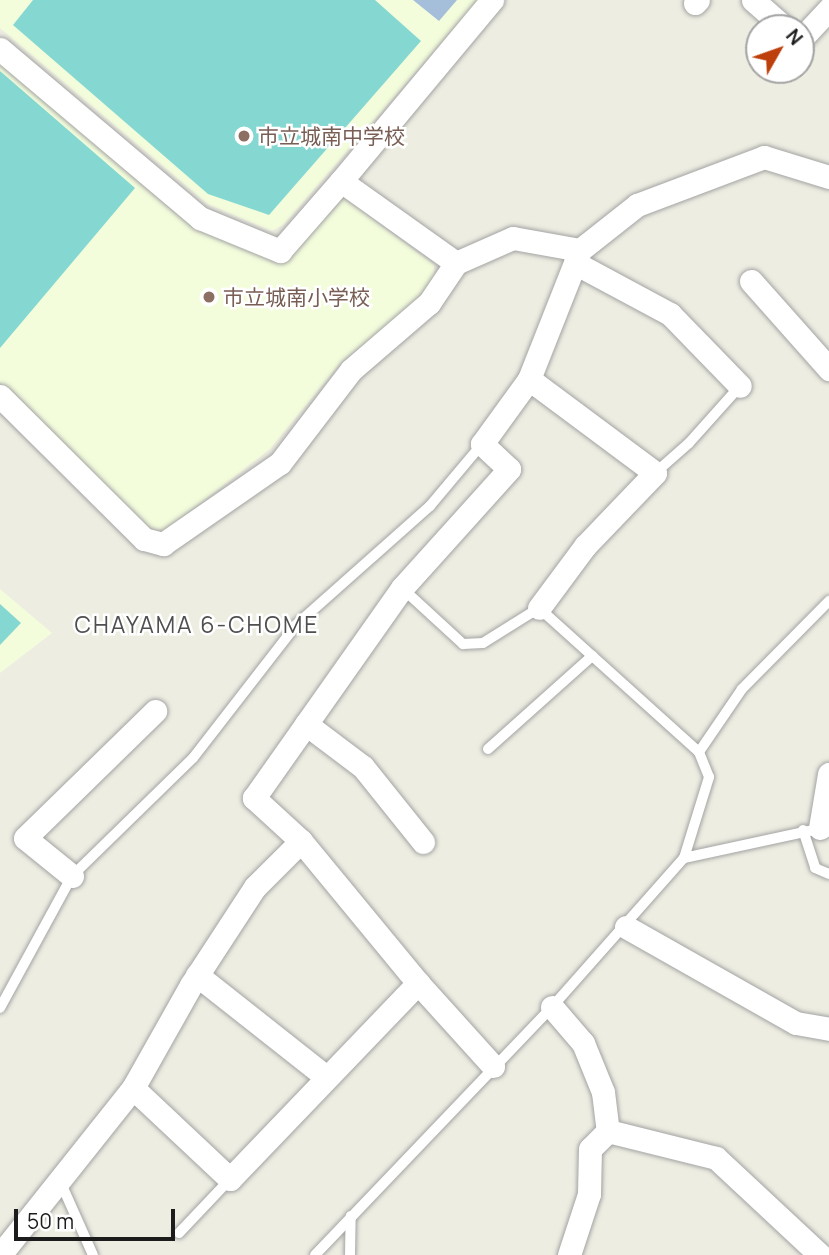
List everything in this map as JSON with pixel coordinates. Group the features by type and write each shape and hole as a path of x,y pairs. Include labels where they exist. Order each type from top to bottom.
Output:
{"street":[{"path":"0,49 200,218 280,251 492,0"},
{"path":"753,0 769,14"},
{"path":"815,24 829,9"},
{"path":"493,1066 418,983 301,841 254,798 402,588 509,469 482,444 529,379 578,256 637,205 764,157 829,177"},
{"path":"341,181 456,263"},
{"path":"0,396 144,539 163,544 280,463 351,370 429,303 456,263 513,238 578,256 670,314 740,386"},
{"path":"751,281 829,369"},
{"path":"529,379 655,473 585,547 539,608"},
{"path":"72,876 24,838 155,711"},
{"path":"306,724 363,767 423,842"},
{"path":"817,828 829,774"},
{"path":"0,1255 133,1088 197,975 255,887 301,841"},
{"path":"626,927 796,1023 829,1029"},
{"path":"197,975 326,1077"},
{"path":"133,1088 230,1179 418,983"},
{"path":"552,1006 583,1043 603,1092 608,1131"},
{"path":"569,1255 589,1194 590,1149 608,1131"},
{"path":"608,1131 716,1158 820,1255"}],"lane":[{"path":"655,473 690,443 740,386"},
{"path":"0,1007 72,876 193,758 296,625 430,506 482,444"},
{"path":"315,1255 626,927 684,858 709,777 699,752 539,608 483,643 463,644 402,588"},
{"path":"699,752 743,689 829,601"},
{"path":"488,749 592,656"},
{"path":"684,858 817,828 816,868 829,874"},
{"path":"59,1179 93,1255"},
{"path":"179,1233 230,1179"},
{"path":"350,1255 351,1216"}],"shaded area":[{"name":"市立城南中学校","path":"0,0 478,0 283,225 272,231 208,204 0,28"},
{"name":"市立城南中学校","path":"33,0 375,0 421,41 269,215 208,194 13,25"},
{"path":"413,0 457,0 439,21"},
{"name":"市立城南小学校","path":"0,63 182,219 287,260 344,198 434,265 434,279 403,315 341,362 270,449 164,531 145,528 70,458 0,382"},
{"path":"0,71 135,188 0,348"},
{"path":"0,589 52,633 0,673"},
{"path":"0,604 21,623 0,645"}],"place":[{"name":"市立城南中学校","path":"244,136"},
{"name":"市立城南小学校","path":"209,297"}],"district":[{"name":"CHAYAMA 6-CHOME","path":"197,624"}]}
